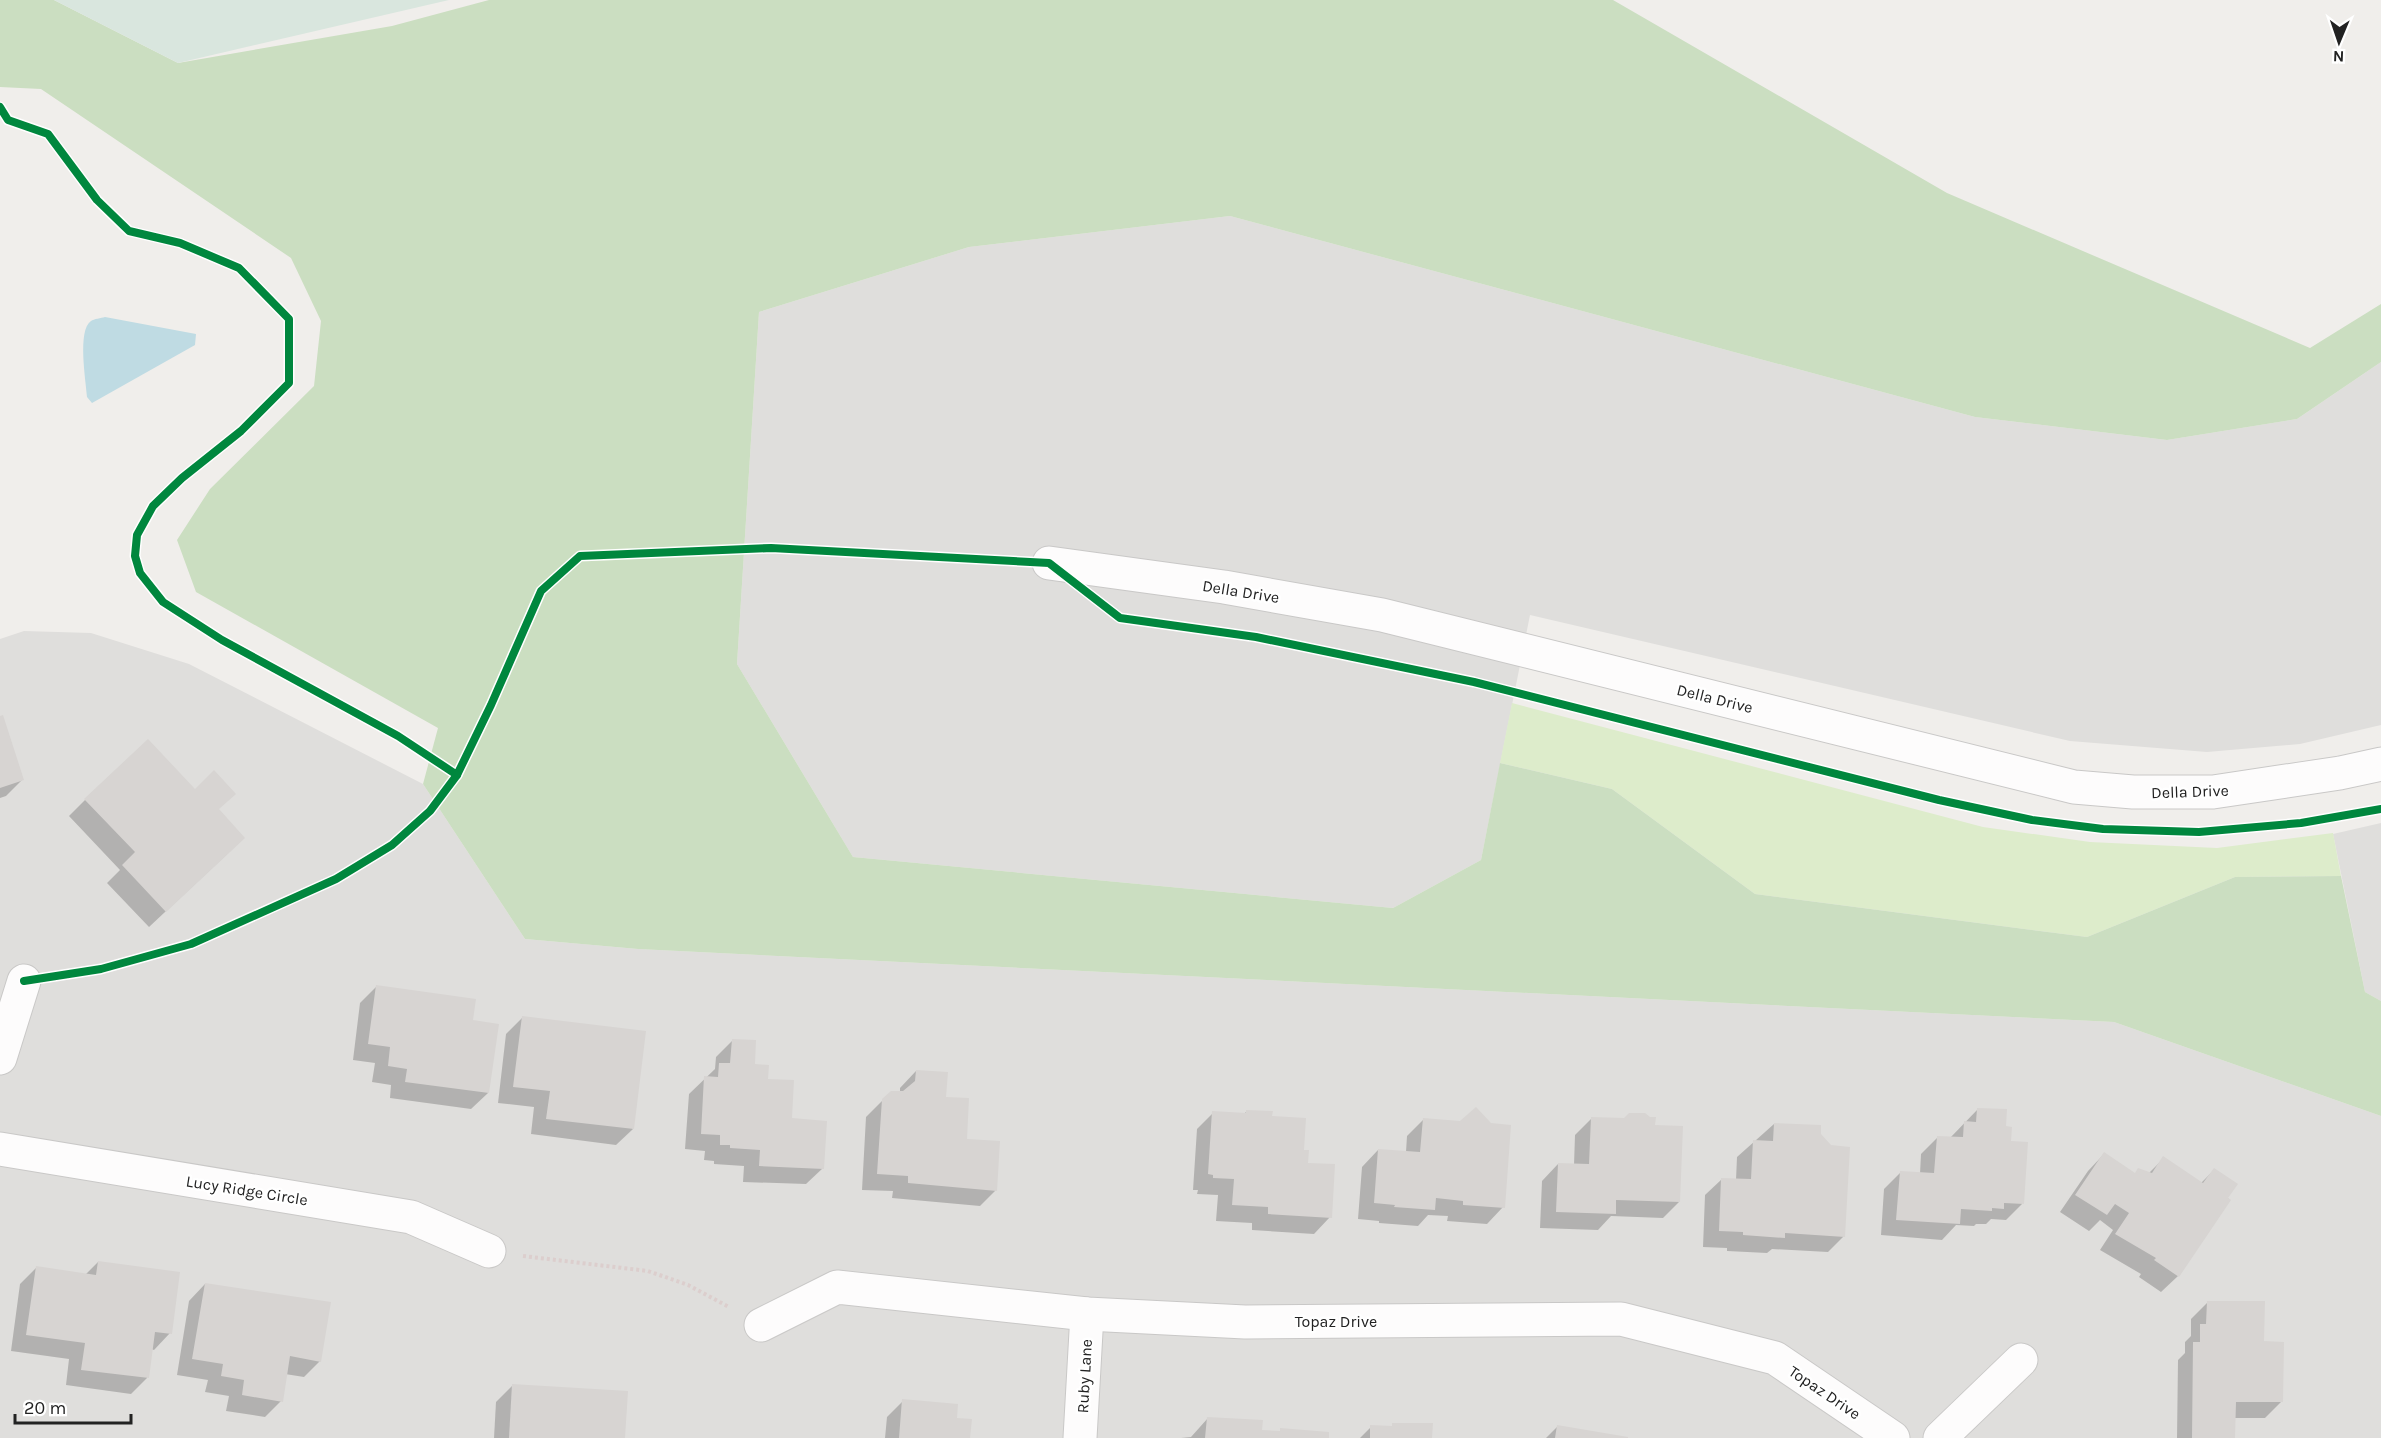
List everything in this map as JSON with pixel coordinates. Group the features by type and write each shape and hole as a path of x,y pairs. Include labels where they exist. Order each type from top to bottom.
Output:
{"street":[{"name":"Della Drive","path":"1049,563 1224,587 1382,615 2074,787 2133,792 2213,792 2340,773 2381,764"},
{"path":"0,1058 24,981"},
{"name":"Lucy Ridge Circle","path":"0,1149 411,1217 489,1251"},
{"name":"Topaz Drive","path":"761,1325 837,1287 1088,1314 1245,1322 1621,1319 1775,1358 1893,1438"},
{"name":"Ruby Lane","path":"1080,1438 1088,1314"},
{"path":"1940,1438 2021,1360"}],"path":[{"path":"489,1251 648,1271 688,1285 761,1325"}],"shaded area":[{"path":"54,0 449,0 178,63"},
{"path":"1230,216 1975,417 2167,440 2297,419 2381,362 2381,725 2300,744 2207,752 2070,741 1530,615 1481,860 1393,908 853,857 737,664 759,312 969,247"},
{"path":"24,631 91,633 189,664 423,784 525,939 638,949 2114,1022 2381,1116 2381,1438 0,1438 0,639"},
{"path":"2381,823 2381,1001 2365,992 2333,834"}],"green space":[{"path":"0,0 54,0 178,63 392,26 489,0 1613,0 1947,193 2310,348 2381,304 2381,362 2297,419 2167,440 1975,417 1230,216 969,247 759,312 737,664 853,857 1393,908 1481,860 1500,763 1612,789 1755,894 2087,937 2235,877 2341,876 2365,992 2381,1001 2381,1116 2114,1022 638,949 525,939 423,784 438,728 196,592 177,540 210,489 314,386 321,321 291,258 41,89 0,87"},
{"path":"1512,703 1983,827 2090,842 2217,848 2333,833 2341,876 2235,877 2087,937 1755,894 1612,789 1500,763"}],"water":[{"path":"105,317 196,334 195,345 92,403 87,397 83,356 84,334 91,321"}],"building":[{"path":"3,715 24,780 0,788 0,716"},
{"path":"148,739 195,789 214,770 236,794 219,809 245,838 166,912 122,865 135,852 84,799"},
{"path":"376,985 476,999 473,1020 499,1024 489,1093 405,1082 407,1069 388,1066 390,1047 368,1044"},
{"path":"522,1016 646,1031 634,1129 546,1119 550,1091 513,1087"},
{"path":"732,1039 756,1040 755,1064 769,1065 768,1079 794,1080 792,1118 827,1121 824,1169 759,1166 760,1150 730,1148 730,1145 720,1145 720,1135 701,1134 704,1076 718,1077 719,1063 730,1063"},
{"path":"916,1070 948,1072 946,1097 969,1098 967,1139 1000,1141 997,1191 908,1183 908,1176 877,1174 882,1099 891,1091 903,1091 915,1081"},
{"path":"1476,1107 1491,1123 1511,1125 1505,1208 1463,1205 1463,1201 1436,1198 1435,1210 1374,1203 1378,1149 1420,1152 1423,1118 1460,1121"},
{"path":"1977,1108 2007,1109 2006,1126 2012,1127 2011,1141 2028,1142 2024,1204 2004,1203 2004,1209 1992,1208 1992,1211 1961,1209 1960,1224 1896,1220 1900,1171 1934,1173 1937,1136 1963,1137 1964,1121 1976,1122"},
{"path":"1246,1110 1273,1111 1272,1116 1306,1118 1304,1150 1309,1150 1308,1163 1335,1164 1332,1218 1268,1214 1268,1207 1232,1205 1234,1179 1213,1178 1213,1175 1208,1174 1212,1111 1246,1113"},
{"path":"1629,1113 1645,1113 1650,1117 1656,1117 1655,1125 1683,1126 1680,1202 1616,1200 1616,1214 1556,1212 1558,1163 1589,1164 1591,1117 1624,1118"},
{"path":"1774,1123 1821,1125 1821,1134 1831,1145 1850,1147 1845,1237 1785,1233 1785,1238 1719,1231 1721,1178 1751,1179 1753,1140 1773,1141"},
{"path":"2104,1152 2135,1173 2138,1168 2152,1173 2163,1156 2203,1183 2214,1168 2238,1184 2228,1198 2231,1200 2179,1277 2154,1260 2156,1258 2115,1234 2129,1213 2115,1204 2107,1215 2075,1195"},
{"path":"98,1261 180,1272 172,1334 155,1332 149,1378 81,1370 85,1343 26,1335 36,1266 96,1275"},
{"path":"205,1283 331,1302 321,1362 290,1356 283,1402 242,1395 244,1380 221,1376 223,1364 192,1359"},
{"path":"2207,1301 2265,1301 2264,1341 2284,1342 2283,1402 2236,1402 2235,1438 2192,1438 2193,1342 2200,1342 2200,1324 2206,1324"},
{"path":"512,1384 628,1391 625,1438 509,1438"},
{"path":"902,1399 958,1404 957,1418 972,1419 970,1438 899,1438"},
{"path":"1207,1417 1263,1420 1262,1430 1280,1431 1280,1428 1329,1432 1329,1438 1205,1438"},
{"path":"1392,1423 1433,1423 1432,1438 1370,1438 1370,1425 1392,1426"},
{"path":"1557,1425 1628,1437 1628,1438 1555,1438"}],"cycle path":[{"path":"0,107 8,120 48,134 97,200 129,231 180,243 239,268 289,319 289,383 241,431 182,478 153,506 137,535 135,556 140,573 163,602 222,640 398,736 457,775 491,705 541,591 580,556 771,548 1049,563 1120,618 1256,637 1474,682 1939,800 2032,820 2103,829 2199,832 2301,823 2381,809"},
{"path":"24,981 101,969 191,944 336,879 392,845 430,811 457,775"}]}
